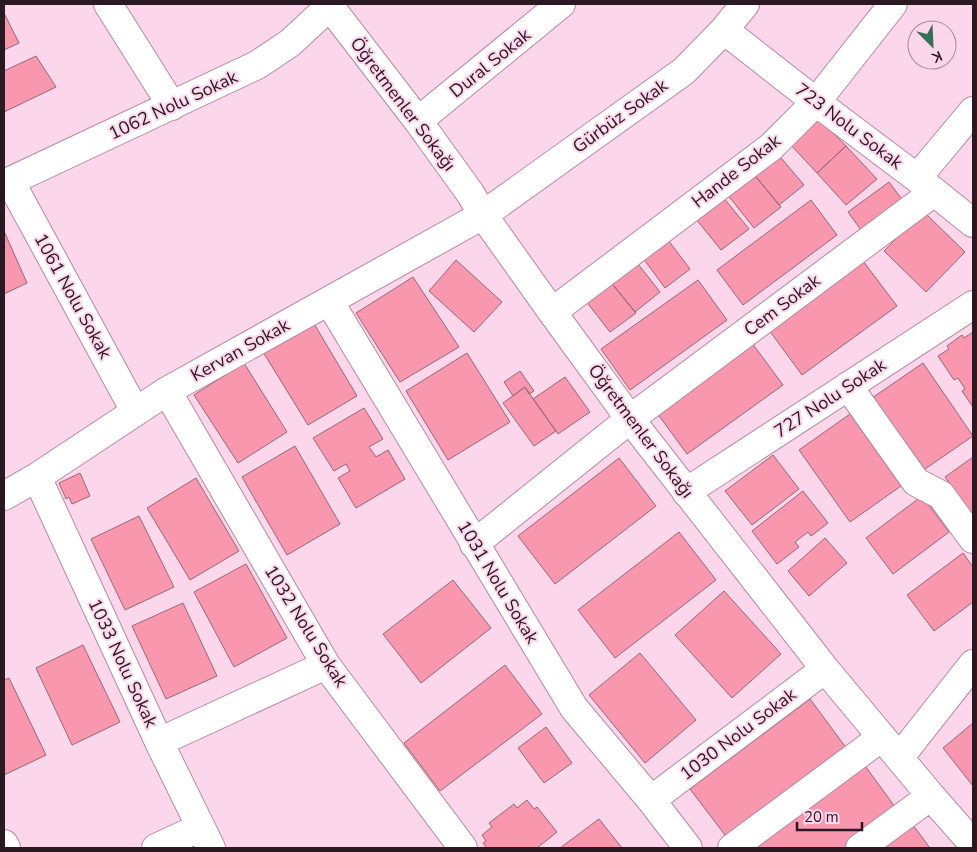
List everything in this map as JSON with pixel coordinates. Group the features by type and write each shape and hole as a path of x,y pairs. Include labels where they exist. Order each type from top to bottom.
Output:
{"street":[{"path":"108,4 172,106"},
{"name":"1062 Nolu Sokak","path":"7,183 257,65 290,43 330,4"},
{"name":"Öğretmenler Sokağı","path":"330,4 418,121 552,312 630,419 825,668 973,844"},
{"name":"Dural Sokak","path":"418,121 561,4"},
{"name":"Gürbüz Sokak","path":"484,215 684,71 724,30 745,4"},
{"name":"Hande Sokak","path":"552,312 771,147 816,102 893,4"},
{"name":"723 Nolu Sokak","path":"724,30 973,223"},
{"name":"Cem Sokak","path":"474,544 926,185 973,111"},
{"name":"1061 Nolu Sokak","path":"7,183 136,411"},
{"name":"Kervan Sokak","path":"4,496 167,391 484,215"},
{"name":"1031 Nolu Sokak","path":"329,301 574,708 651,800 677,844"},
{"name":"727 Nolu Sokak","path":"686,492 973,305"},
{"path":"848,386 916,482 941,495 973,540"},
{"name":"1032 Nolu Sokak","path":"167,391 326,665 463,848"},
{"name":"1033 Nolu Sokak","path":"37,476 159,742 206,838"},
{"path":"899,758 973,664"},
{"path":"159,742 326,665"},
{"name":"1030 Nolu Sokak","path":"651,800 825,668"},
{"path":"732,848 882,737"},
{"path":"860,848 931,796"},
{"path":"156,848 206,838"},
{"path":"4,844 6,848"}],"building":[{"path":"4,13 19,43 4,50"},
{"path":"36,56 56,87 4,112 4,71"},
{"path":"818,117 846,146 817,173 789,143"},
{"path":"846,146 877,179 846,205 817,173"},
{"path":"776,152 804,185 779,205 752,172"},
{"path":"752,172 781,207 754,228 727,194"},
{"path":"889,182 907,206 866,237 848,212"},
{"path":"723,197 749,229 721,250 696,219"},
{"path":"811,200 837,235 743,305 717,270"},
{"path":"923,211 965,252 926,292 884,251"},
{"path":"4,231 27,283 4,294"},
{"path":"668,240 690,269 665,288 643,258"},
{"path":"634,259 660,292 635,312 609,280"},
{"path":"456,260 502,302 474,332 429,291"},
{"path":"863,261 897,306 802,375 769,330"},
{"path":"413,277 459,347 400,382 356,313"},
{"path":"609,280 636,313 610,332 585,300"},
{"path":"698,280 727,320 630,390 601,349"},
{"path":"313,322 357,396 308,425 263,352"},
{"path":"973,332 973,407 962,391 965,389 958,378 954,380 938,356 949,349 947,346 962,335 964,338"},
{"path":"749,339 783,385 687,454 654,409"},
{"path":"467,353 510,422 448,460 406,391"},
{"path":"244,363 287,432 238,463 194,395"},
{"path":"923,363 973,436 922,471 872,398"},
{"path":"520,371 534,391 529,394 525,387 513,396 504,382"},
{"path":"565,377 590,412 558,434 533,399"},
{"path":"525,387 556,431 534,446 503,403"},
{"path":"364,408 383,439 369,447 376,457 388,450 405,479 356,508 338,478 350,471 346,464 334,471 313,438"},
{"path":"850,414 901,486 850,522 799,450"},
{"path":"295,446 340,524 287,555 242,477"},
{"path":"773,455 799,489 752,525 725,491"},
{"path":"973,457 973,516 945,477"},
{"path":"619,458 656,506 555,584 518,536"},
{"path":"80,473 90,496 72,504 69,497 66,499 59,483"},
{"path":"196,478 239,551 190,580 147,508"},
{"path":"803,491 828,523 811,536 808,532 795,542 799,547 777,564 752,531"},
{"path":"922,496 949,532 893,574 866,538"},
{"path":"139,516 174,587 125,610 91,539"},
{"path":"679,532 716,580 615,658 578,610"},
{"path":"825,538 847,563 809,596 788,571"},
{"path":"963,553 973,567 973,602 934,631 907,595"},
{"path":"246,564 287,638 234,667 194,592"},
{"path":"453,580 491,628 421,683 383,634"},
{"path":"724,591 781,654 732,698 675,635"},
{"path":"183,603 217,676 166,699 132,626"},
{"path":"83,645 120,722 72,745 36,668"},
{"path":"640,653 696,720 645,763 589,695"},
{"path":"505,665 542,714 440,791 404,743"},
{"path":"9,678 46,755 4,775 4,680"},
{"path":"810,699 847,749 728,839 690,789"},
{"path":"973,723 973,786 943,748"},
{"path":"546,727 572,763 544,783 518,748"},
{"path":"863,763 898,811 847,848 748,848"},
{"path":"527,800 534,809 537,807 557,832 537,848 487,848 483,843 486,841 482,835 492,827 489,823 514,804 517,808"},
{"path":"599,819 622,848 560,848"},
{"path":"910,821 930,848 873,848"}]}
